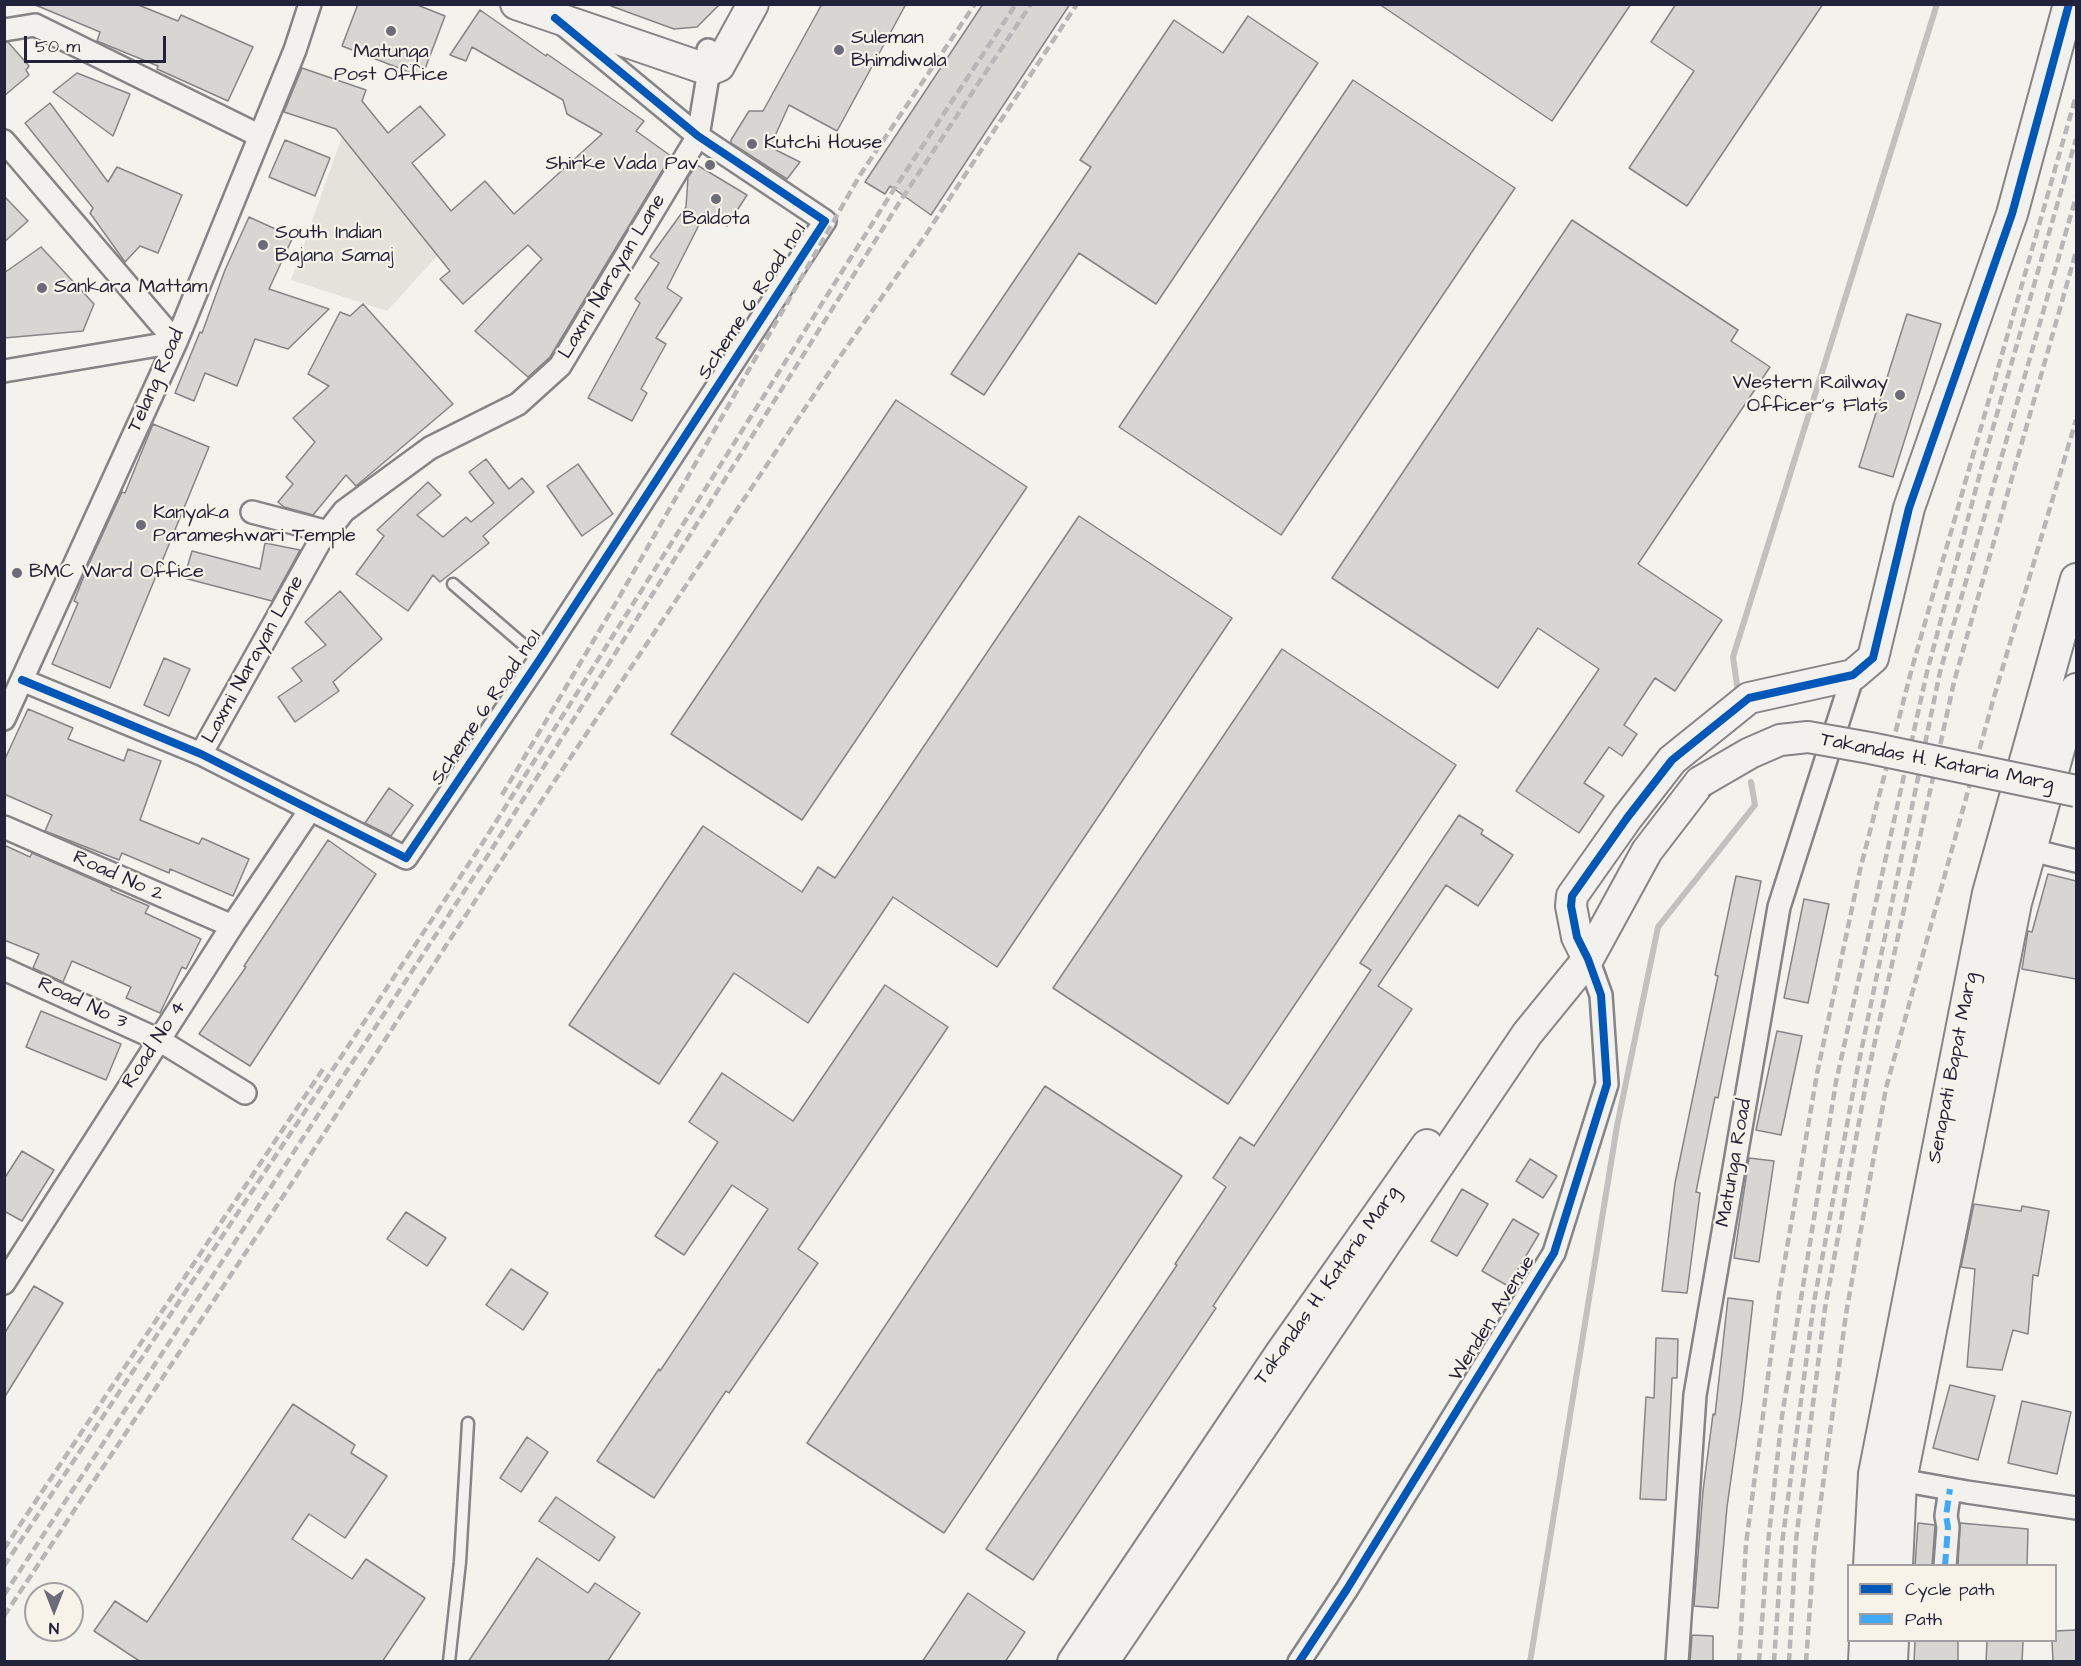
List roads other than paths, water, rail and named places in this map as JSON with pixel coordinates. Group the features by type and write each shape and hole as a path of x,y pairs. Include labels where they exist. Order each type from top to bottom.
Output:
{"main road":[{"path":"516,4 560,11 708,60 719,66 753,4"},
{"path":"708,60 734,4"},
{"path":"1589,943 1571,906 1572,896 1627,818 1672,760 1749,698 1853,675 1873,658 1909,508 2012,214 2069,4"},
{"name":"Senapati Bapat Marg","path":"1897,1564 1888,1477 1988,893 2025,762 2063,678 2076,579"},
{"name":"Senapati Bapat Marg","path":"1869,1564 2016,903 2031,850 2059,780 2076,689"},
{"name":"Takandas H. Kataria Marg","path":"1103,1662 1379,1232 1521,1028 1589,943 1647,851 1700,782 1750,753 1780,740 1809,737 2076,791"},
{"path":"2025,762 2059,780 2076,802"},
{"name":"Takandas H. Kataria Marg","path":"1073,1662 1280,1354 1379,1232"},
{"path":"1864,1662 1865,1642"},
{"path":"1892,1662 1893,1642"}],"street":[{"name":"Telang Road","path":"4,719 176,342 295,50 310,4"},
{"path":"560,11 698,136"},
{"path":"4,30 35,25 260,136"},
{"name":"Laxmi Narayan Lane","path":"201,754 319,543 344,511 430,448 518,404 560,366 698,136 708,60"},
{"name":"Scheme 6 Road no.1","path":"21,680 201,754 406,858 540,659 825,221 698,136"},
{"path":"4,141 176,342"},
{"path":"4,371 176,342"},
{"path":"252,512 327,532"},
{"name":"Matunga Road","path":"1677,1662 1695,1395 1779,907 1853,675"},
{"name":"Road No 4","path":"4,1283 232,926 310,810"},
{"name":"Road No 2","path":"4,827 232,926"},
{"path":"2002,843 2076,861"},
{"name":"Wenden Avenue","path":"1299,1662 1347,1589 1554,1253 1607,1084 1601,995 1589,943"},
{"name":"Road No 3","path":"4,969 159,1040 245,1093"},
{"path":"1888,1477 1950,1489 2076,1505"},
{"path":"1945,1564 1948,1527 1946,1516 1950,1489"}],"lane":[{"path":"453,584 540,659"},
{"path":"449,1662 460,1562 468,1423"}],"waterway":[{"path":"1738,692 1733,657 1937,4"},
{"path":"1530,1662 1617,1126 1658,927 1755,805 1751,782"}],"railway":[{"path":"502,795 617,601 860,175 975,4"},
{"path":"4,1566 482,844 889,197 1016,4"},
{"path":"4,1595 490,852 899,203 1031,4"},
{"path":"4,1616 292,1183 501,861 832,368 927,233 1077,4"},
{"path":"1739,1662 1746,1544 1779,1294 1817,1074 1860,870 1912,668 2076,96"},
{"path":"1759,1662 1768,1543 1782,1416 1836,1082 1927,672 1982,466 2076,139"},
{"path":"1774,1662 1782,1544 1814,1302 1857,1071 1940,672 2076,197"},
{"path":"1789,1662 1796,1540 1825,1308 1868,1073 1954,682 2076,252"},
{"path":"1806,1662 1814,1551 1846,1314 1886,1088 1994,697 2076,420"},
{"path":"4,1549 325,1066"}],"place":[{"name":"Matunga Post Office","path":"391,31"},
{"name":"Suleman Bhimdiwala","path":"839,50"},
{"name":"Kutchi House","path":"752,144"},
{"name":"Shirke Vada Pav","path":"710,165"},
{"name":"Baldota","path":"716,199"},
{"name":"South Indian Bajana Samaj","path":"263,245"},
{"name":"Sankara Mattam","path":"42,288"},
{"name":"Western Railway Officer's Flats","path":"1900,395"},
{"name":"Kanyaka Parameshwari Temple","path":"141,525"},
{"name":"BMC Ward Office","path":"17,573"}]}
